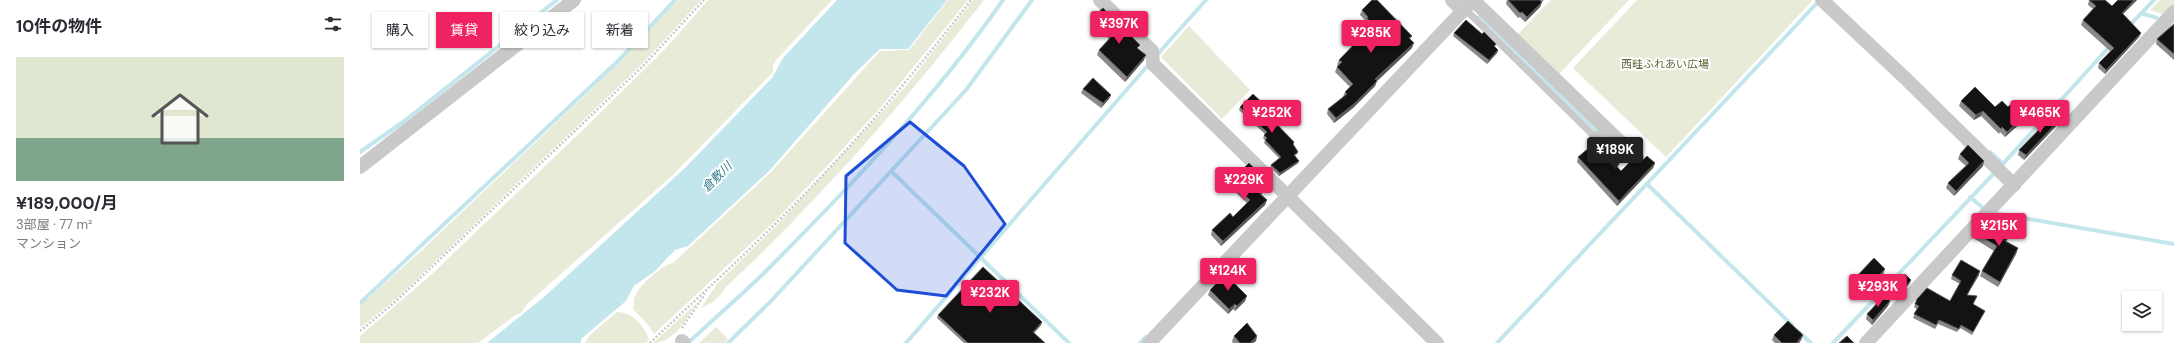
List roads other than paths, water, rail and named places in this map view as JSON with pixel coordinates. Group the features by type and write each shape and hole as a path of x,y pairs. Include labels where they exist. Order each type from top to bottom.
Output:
{"street":[{"path":"361,165 574,0"},
{"path":"1100,0 1152,57 1437,343"},
{"path":"1822,0 2014,185"},
{"path":"1149,343 1285,192 1463,5 1602,132 1637,158"},
{"path":"1866,343 2174,12"}],"water":[{"name":"倉敷川","path":"837,0 947,0 908,49 880,49 855,73 769,171 688,246 675,250 654,272 634,286 626,301 581,339 581,343 487,343 544,297 685,168 772,78 783,58"}],"waterway":[{"path":"360,152 403,122 557,0"},
{"path":"360,303 618,61 675,0"},
{"path":"688,343 746,291 828,208 890,142 976,37 1003,0"},
{"path":"728,343 771,301 966,90 1032,0"},
{"path":"1156,56 1206,0"},
{"path":"2129,26 2154,0"},
{"path":"1497,343 1819,1"},
{"path":"2141,13 2157,18"},
{"path":"1479,17 1633,166"},
{"path":"1833,343 2001,166 2111,45"},
{"path":"906,343 1150,63"},
{"path":"1990,152 2003,164"},
{"path":"892,172 1069,343"},
{"path":"1647,184 1792,325"},
{"path":"1970,197 1983,208"},
{"path":"1994,213 2174,244"},
{"path":"1799,332 1811,343"},
{"path":"1140,343 1146,337"}],"park label":[{"name":"西畦ふれあい広場","path":"1665,64"}]}
